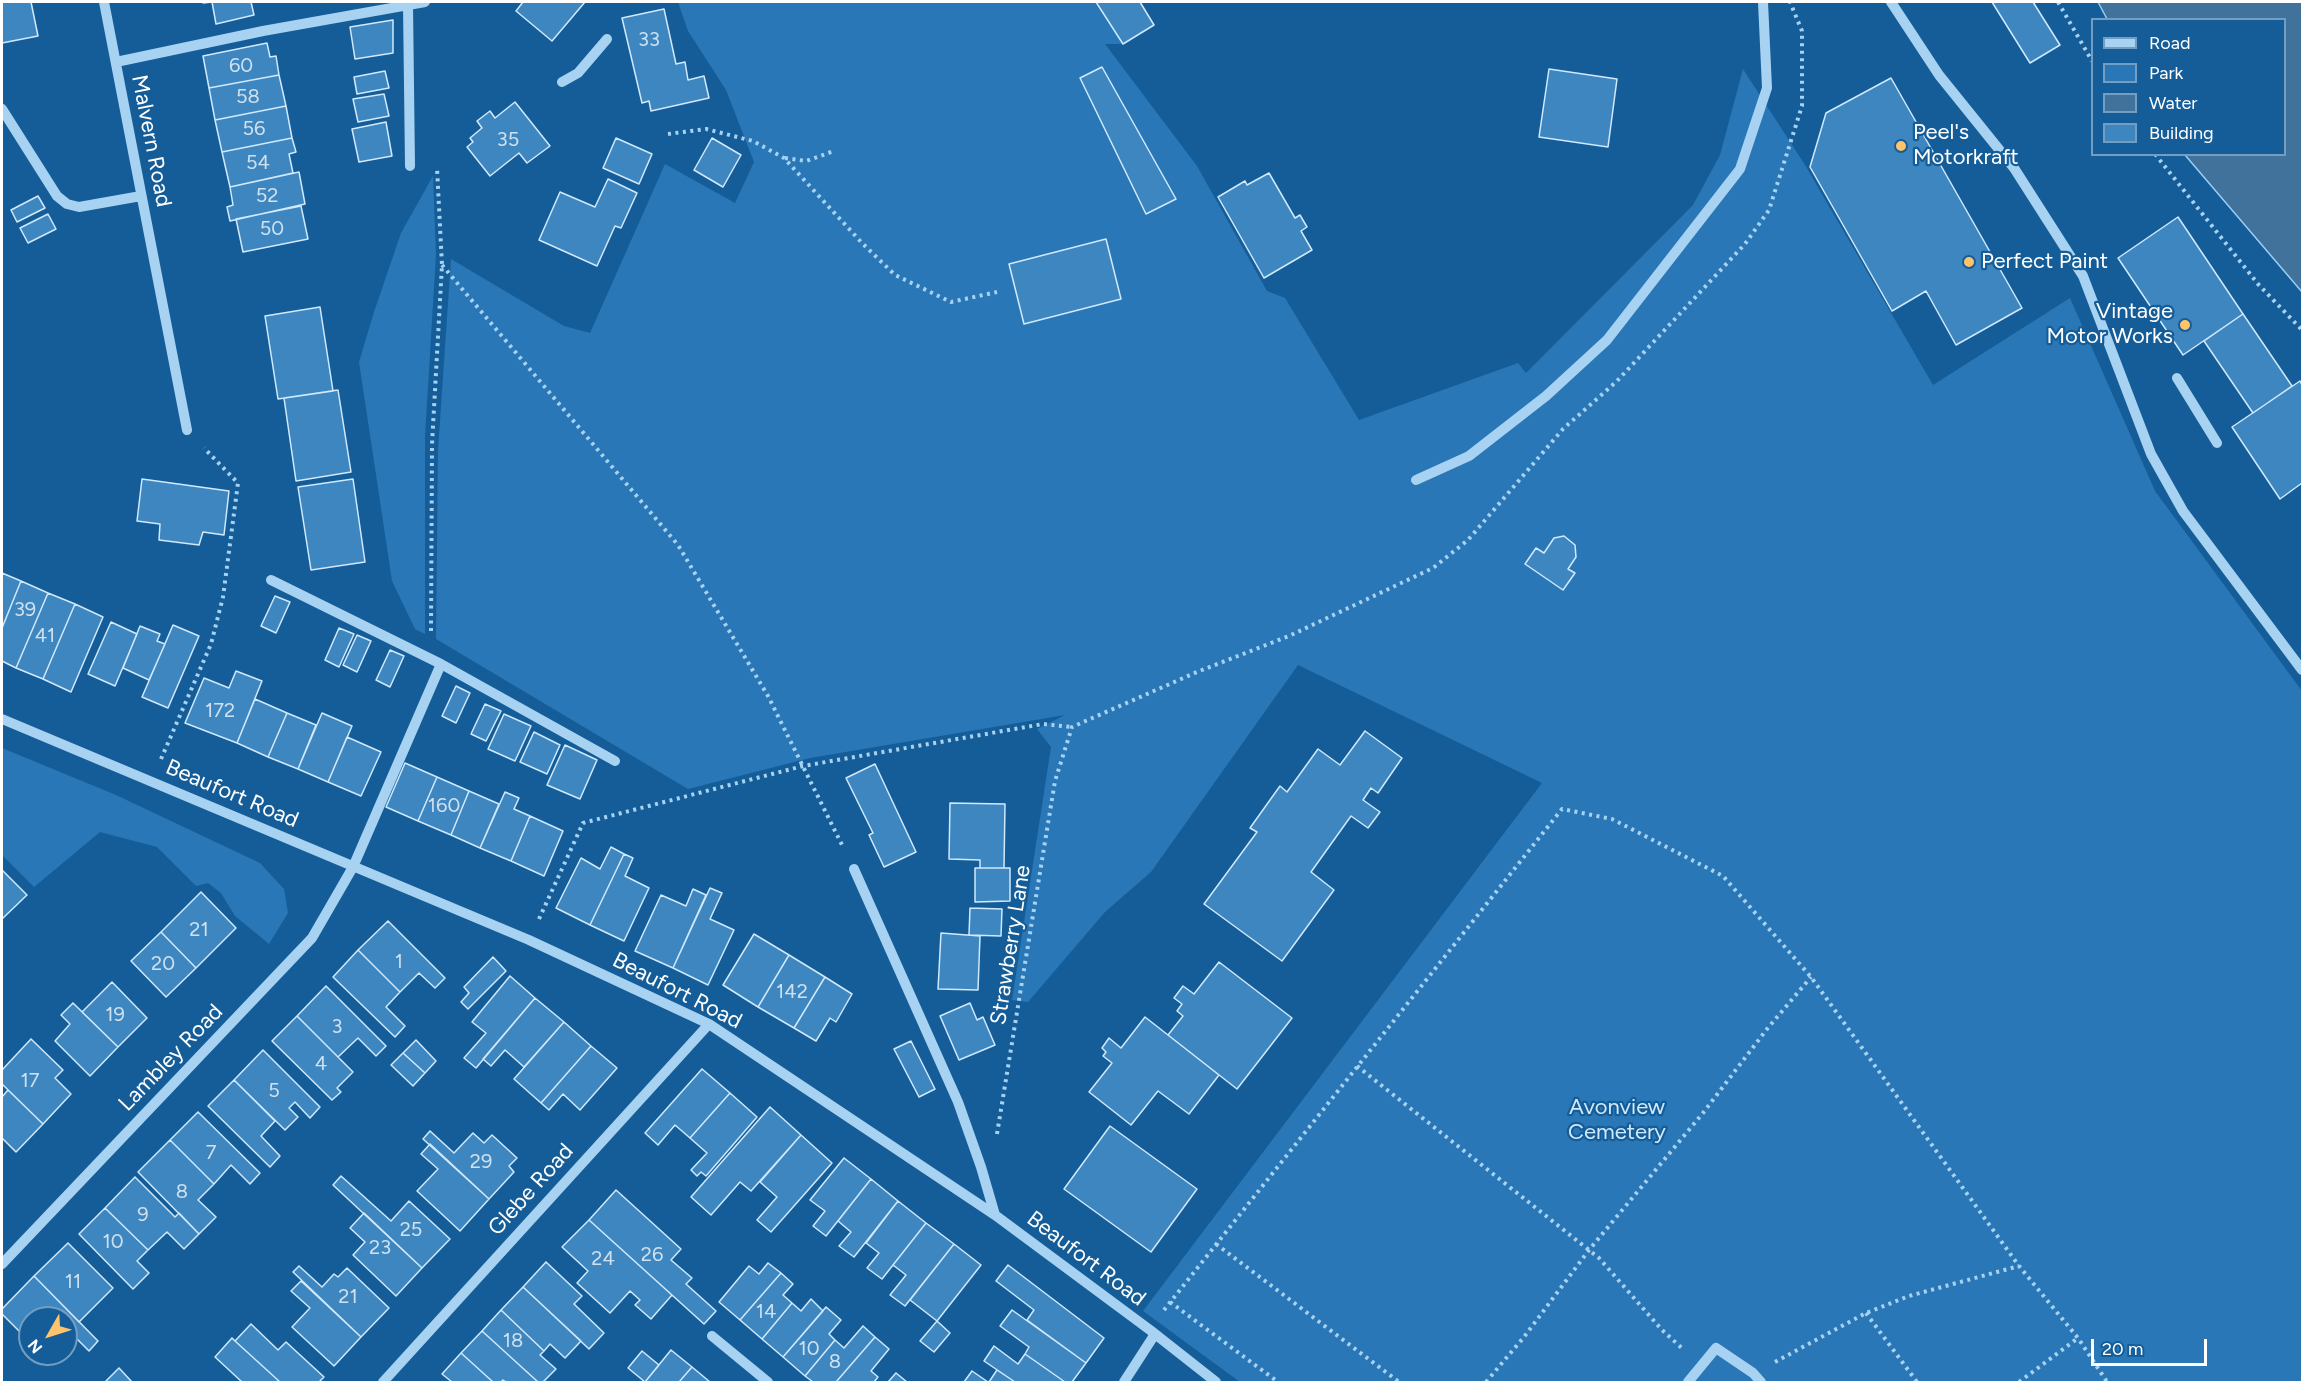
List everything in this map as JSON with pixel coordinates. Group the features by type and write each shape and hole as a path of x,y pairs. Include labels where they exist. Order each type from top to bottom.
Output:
{"street":[{"name":"Malvern Road","path":"104,2 187,430"},
{"path":"116,62 263,31 425,2"},
{"path":"1416,480 1469,456 1546,396 1607,340 1740,169 1767,88 1763,2"},
{"path":"1891,2 1939,75 2014,168 2083,276 2151,454 2183,511 2302,670"},
{"path":"408,5 410,166"},
{"path":"562,82 578,73 607,39"},
{"path":"2,109 57,196 67,204 79,207 141,196"},
{"path":"2177,378 2217,442"},
{"path":"271,580 441,664 615,761"},
{"name":"Lambley Road","path":"2,1264 312,938 353,867 441,664"},
{"name":"Beaufort Road","path":"2,719 529,940 709,1024 995,1215 1152,1332 1216,1383"},
{"path":"854,869 958,1102 995,1215"},
{"name":"Glebe Road","path":"383,1383 709,1024"},
{"path":"1124,1383 1152,1332"},
{"path":"712,1336 768,1383"},
{"path":"1688,1383 1716,1348 1753,1373 1761,1383"}],"path":[{"path":"2058,2 2091,59"},
{"path":"668,134 706,129 753,141 784,158 862,243 895,275 951,302 997,292"},
{"path":"784,158 806,161 834,152"},
{"path":"2157,156 2258,284 2302,330"},
{"path":"431,631 432,444 442,265 437,178"},
{"path":"442,265 678,545 768,696 854,869"},
{"path":"152,782 211,644 223,597 238,483 187,430"},
{"name":"Strawberry Lane","path":"803,766 1043,724 1072,727 1055,781 996,1142 981,1167"},
{"path":"529,940 583,823 803,766"},
{"path":"1152,1332 1170,1302 1562,809 1612,819 1723,876 1811,977 2019,1266 2078,1338 2108,1383"},
{"path":"1486,1383 1589,1250 1696,1122 1767,1029 1811,977"},
{"path":"1357,1066 1599,1258 1662,1330 1702,1365"},
{"path":"1216,1244 1399,1383"},
{"path":"1753,1373 1866,1313 1909,1296 2019,1266"},
{"path":"1170,1302 1278,1383"},
{"path":"1866,1313 1917,1383"},
{"path":"2019,1383 2078,1338"}],"green space":[{"name":"Avonview Cemetery","path":"678,2 1096,2 1123,44 1105,44 1197,166 1267,291 1285,298 1359,420 1518,363 1526,373 1693,205 1720,155 1743,69 1805,165 1933,385 2070,298 2155,491 2302,691 2302,1382 1240,1382 1143,1311 1542,783 1298,665 1151,872 1105,912 1028,1002 1012,1000 1051,747 1037,729 1065,715 810,758 688,789 436,639 438,450 451,259 564,326 590,333 665,164 735,203 754,162 726,90 688,31"},
{"path":"433,176 436,255 425,436 425,634 415,629 392,581 359,362 401,233"},
{"path":"2,748 116,795 260,863 284,889 288,913 269,944 235,916 221,893 208,883 196,886 157,847 100,832 34,887 2,855"}],"water":[{"path":"2098,2 2302,2 2302,292 2186,156 2286,156 2286,18 2106,18"}],"building":[{"path":"2,2 31,2 38,36 2,43"},
{"path":"212,2 251,2 254,15 216,24"},
{"path":"523,2 585,2 552,41 516,11"},
{"path":"1096,2 1140,2 1154,25 1123,44"},
{"path":"1992,2 2033,2 2060,45 2030,63"},
{"path":"664,9 676,64 685,62 688,80 704,76 709,98 651,111 649,101 642,103 622,18"},
{"path":"393,20 393,53 355,59 350,27"},
{"path":"267,43 270,57 276,56 279,75 209,88 203,56"},
{"path":"1102,67 1176,199 1146,214 1080,78"},
{"path":"1549,69 1617,79 1608,147 1539,137"},
{"path":"385,71 389,88 357,94 354,77"},
{"path":"279,75 286,106 215,120 209,88"},
{"path":"1891,78 2022,308 1956,345 1926,291 1892,311 1810,167 1826,113"},
{"path":"384,94 389,116 358,122 353,99"},
{"path":"515,102 550,146 527,163 519,153 490,176 467,147 473,142 470,138 482,128 477,121 490,111 495,118"},
{"path":"286,106 292,138 222,152 215,120"},
{"path":"386,122 392,156 359,162 352,129"},
{"path":"292,138 296,152 289,154 293,173 230,187 222,152"},
{"path":"616,138 652,154 639,184 603,168"},
{"path":"712,138 741,155 723,187 694,170"},
{"path":"299,172 305,204 230,221 227,207 233,205 230,187"},
{"path":"1269,173 1295,218 1300,215 1307,227 1301,231 1312,250 1264,278 1218,197 1245,181 1247,185"},
{"path":"608,179 637,193 621,228 615,226 597,266 539,240 560,192 595,207"},
{"path":"38,196 45,208 17,222 11,210"},
{"path":"301,206 308,239 243,252 236,219"},
{"path":"48,214 56,229 28,243 20,228"},
{"path":"2178,217 2243,314 2183,355 2118,258"},
{"path":"1106,239 1121,299 1024,324 1009,264"},
{"path":"320,307 333,391 278,399 265,316"},
{"path":"2243,314 2292,386 2253,413 2204,341"},
{"path":"2300,381 2302,385 2302,483 2280,499 2232,427"},
{"path":"338,390 351,472 296,481 284,398"},
{"path":"142,479 229,491 224,535 203,532 199,545 159,540 160,524 137,521"},
{"path":"353,479 365,562 311,570 298,487"},
{"path":"1564,536 1575,545 1576,557 1568,569 1575,573 1563,590 1525,564 1536,548 1544,553 1554,538"},
{"path":"2,573 21,581 2,628"},
{"path":"21,581 48,593 16,668 2,661 2,628"},
{"path":"48,593 75,604 43,679 16,668"},
{"path":"275,596 290,602 276,633 261,626"},
{"path":"75,604 103,617 71,692 43,679"},
{"path":"111,622 137,634 115,686 88,674"},
{"path":"173,625 199,636 168,708 142,697"},
{"path":"140,626 160,634 157,641 165,644 149,680 123,668"},
{"path":"339,628 354,634 339,667 325,660"},
{"path":"357,635 371,641 357,672 343,665"},
{"path":"390,650 404,656 390,687 376,680"},
{"path":"236,671 262,681 237,743 185,723 204,678 229,688"},
{"path":"456,686 470,693 456,723 442,716"},
{"path":"255,699 287,713 268,757 237,743"},
{"path":"485,704 501,711 486,741 471,734"},
{"path":"287,713 316,725 298,769 268,757"},
{"path":"322,713 352,726 328,782 298,769"},
{"path":"504,714 531,726 515,761 488,749"},
{"path":"1365,731 1402,758 1378,793 1371,788 1363,800 1380,812 1368,828 1351,816 1311,872 1334,890 1282,961 1204,904 1257,832 1250,828 1280,786 1287,792 1318,749 1340,765"},
{"path":"534,732 560,745 547,774 520,762"},
{"path":"347,737 381,752 361,796 328,782"},
{"path":"565,745 597,760 580,799 547,785"},
{"path":"405,763 437,777 418,821 386,807"},
{"path":"875,764 916,852 884,867 869,835 873,833 846,778"},
{"path":"437,777 469,791 451,835 418,821"},
{"path":"469,791 499,804 480,848 451,835"},
{"path":"505,792 519,798 514,809 530,816 511,861 480,848"},
{"path":"950,803 1005,804 1004,868 980,868 980,860 949,859"},
{"path":"530,816 563,831 544,876 511,861"},
{"path":"611,847 624,854 590,925 556,908 581,858 600,869"},
{"path":"624,854 633,858 625,876 649,888 624,941 590,925"},
{"path":"975,868 1010,868 1010,901 975,902"},
{"path":"2,870 27,895 2,919"},
{"path":"710,888 722,893 710,919 734,930 708,985 673,968"},
{"path":"693,889 706,895 673,968 635,951 661,895 686,906"},
{"path":"201,892 236,928 196,968 161,932"},
{"path":"970,908 1002,909 1001,936 969,935"},
{"path":"388,921 445,978 435,988 419,973 400,992 358,950"},
{"path":"161,932 196,968 166,997 131,961"},
{"path":"941,933 980,936 978,990 938,989"},
{"path":"754,934 789,955 758,1007 723,985"},
{"path":"358,950 400,992 386,1007 405,1026 395,1037 333,977"},
{"path":"789,955 825,977 794,1028 758,1007"},
{"path":"493,957 506,971 468,1009 461,1002 469,993 464,987"},
{"path":"1219,962 1292,1018 1237,1089 1168,1035 1183,1016 1177,1011 1182,1004 1174,998 1183,986 1194,994"},
{"path":"510,976 535,998 476,1068 464,1058 486,1033 472,1022"},
{"path":"825,977 852,994 836,1022 830,1018 816,1041 794,1028"},
{"path":"112,982 147,1018 118,1047 82,1012"},
{"path":"326,986 386,1046 376,1056 358,1038 338,1057 297,1016"},
{"path":"535,998 564,1022 524,1067 505,1050 491,1066 483,1059"},
{"path":"73,1003 118,1047 90,1076 55,1041 70,1024 61,1015"},
{"path":"970,1003 977,1020 983,1017 995,1045 959,1060 940,1016"},
{"path":"297,1016 353,1072 337,1088 341,1092 332,1100 272,1041"},
{"path":"1145,1017 1219,1075 1189,1114 1158,1091 1131,1125 1089,1092 1112,1063 1103,1056 1106,1052 1102,1048 1109,1038 1121,1048"},
{"path":"564,1022 591,1046 541,1103 514,1079"},
{"path":"31,1039 63,1070 55,1078 71,1094 43,1124 2,1084 2,1070"},
{"path":"416,1040 436,1061 425,1073 403,1053"},
{"path":"911,1041 935,1089 919,1097 894,1049"},
{"path":"591,1046 617,1068 580,1110 563,1094 549,1110 541,1103"},
{"path":"263,1050 320,1107 310,1118 295,1102 289,1108 298,1117 285,1130 234,1080"},
{"path":"403,1053 425,1073 413,1086 391,1065"},
{"path":"702,1069 730,1093 690,1138 675,1125 658,1145 645,1133"},
{"path":"234,1080 275,1121 261,1136 280,1156 270,1167 208,1106"},
{"path":"8,1090 43,1124 16,1152 2,1138 2,1097"},
{"path":"730,1093 757,1117 706,1176 701,1172 697,1176 691,1170 707,1153 690,1138"},
{"path":"770,1107 801,1135 751,1191 740,1182 711,1215 691,1197"},
{"path":"198,1112 260,1173 250,1184 231,1165 214,1184 170,1140"},
{"path":"1110,1126 1197,1189 1151,1252 1064,1189"},
{"path":"430,1131 454,1153 473,1133 484,1143 492,1135 517,1158 509,1166 514,1172 489,1199 423,1139"},
{"path":"801,1135 832,1163 771,1232 757,1220 777,1197 760,1182"},
{"path":"170,1140 214,1184 198,1200 216,1217 199,1234 138,1172"},
{"path":"430,1144 489,1199 460,1231 417,1191 438,1169 421,1154"},
{"path":"844,1158 871,1179 826,1236 813,1226 825,1211 810,1200"},
{"path":"341,1176 391,1221 409,1201 450,1239 422,1268 333,1185"},
{"path":"135,1177 175,1217 179,1213 199,1234 184,1249 167,1232 148,1250 105,1208"},
{"path":"871,1179 898,1201 854,1257 839,1246 851,1232 838,1221"},
{"path":"616,1190 681,1249 671,1260 692,1278 686,1284 716,1311 704,1324 589,1220"},
{"path":"898,1201 926,1223 882,1279 867,1268 879,1253 866,1243"},
{"path":"105,1208 148,1250 137,1261 149,1273 133,1289 79,1234"},
{"path":"364,1213 422,1268 396,1296 353,1255 365,1242 350,1228"},
{"path":"589,1220 672,1295 651,1319 635,1305 640,1300 630,1291 610,1313 577,1283 588,1271 562,1247"},
{"path":"926,1223 954,1244 905,1306 890,1295 906,1275 893,1265"},
{"path":"68,1243 113,1288 79,1322 78,1306 63,1306 34,1276"},
{"path":"954,1244 981,1265 937,1321 910,1300"},
{"path":"546,1262 582,1296 574,1304 604,1333 589,1349 523,1287"},
{"path":"768,1263 781,1273 740,1320 719,1302 749,1266 759,1274"},
{"path":"1008,1265 1104,1338 1086,1363 1027,1320 1034,1310 996,1281"},
{"path":"299,1266 322,1287 334,1274 338,1277 347,1268 389,1308 361,1337 293,1272"},
{"path":"781,1273 793,1284 783,1295 792,1303 762,1339 740,1320"},
{"path":"34,1276 64,1306 18,1306 18,1330 2,1314 2,1309"},
{"path":"301,1281 361,1337 334,1366 292,1327 310,1308 291,1291"},
{"path":"523,1287 581,1341 565,1358 550,1344 544,1351 501,1310"},
{"path":"811,1299 823,1311 783,1357 762,1339 792,1303 801,1311"},
{"path":"826,1307 841,1320 829,1334 835,1340 805,1376 783,1357"},
{"path":"501,1310 544,1351 540,1355 556,1369 543,1382 538,1382 482,1331"},
{"path":"1012,1310 1086,1363 1072,1382 1065,1382 1025,1354 1029,1347 1000,1326"},
{"path":"78,1321 98,1341 89,1351 78,1340"},
{"path":"937,1321 950,1333 934,1352 920,1341"},
{"path":"251,1324 278,1350 286,1342 324,1377 319,1382 280,1382 235,1341"},
{"path":"863,1326 875,1337 836,1382 813,1382 805,1376 835,1340 844,1348"},
{"path":"482,1331 538,1382 506,1382 503,1380 493,1382 461,1353"},
{"path":"875,1337 889,1349 871,1371 878,1377 874,1382 836,1382"},
{"path":"232,1338 280,1382 242,1382 215,1357"},
{"path":"994,1346 1018,1364 1025,1354 1065,1382 1015,1382 984,1361"},
{"path":"671,1350 692,1367 679,1382 645,1382"},
{"path":"642,1351 659,1365 645,1382 628,1368"},
{"path":"461,1353 493,1382 452,1382 442,1374"},
{"path":"692,1367 710,1382 679,1382"},
{"path":"119,1368 132,1382 105,1382"},
{"path":"997,1370 1015,1382 989,1382"},
{"path":"972,1371 988,1382 964,1382"},
{"path":"896,1373 907,1382 888,1382"}],"place":[{"name":"Peel's Motorkraft","path":"1901,146"},
{"name":"Perfect Paint","path":"1969,262"},
{"name":"Vintage Motor Works","path":"2185,325"}]}
